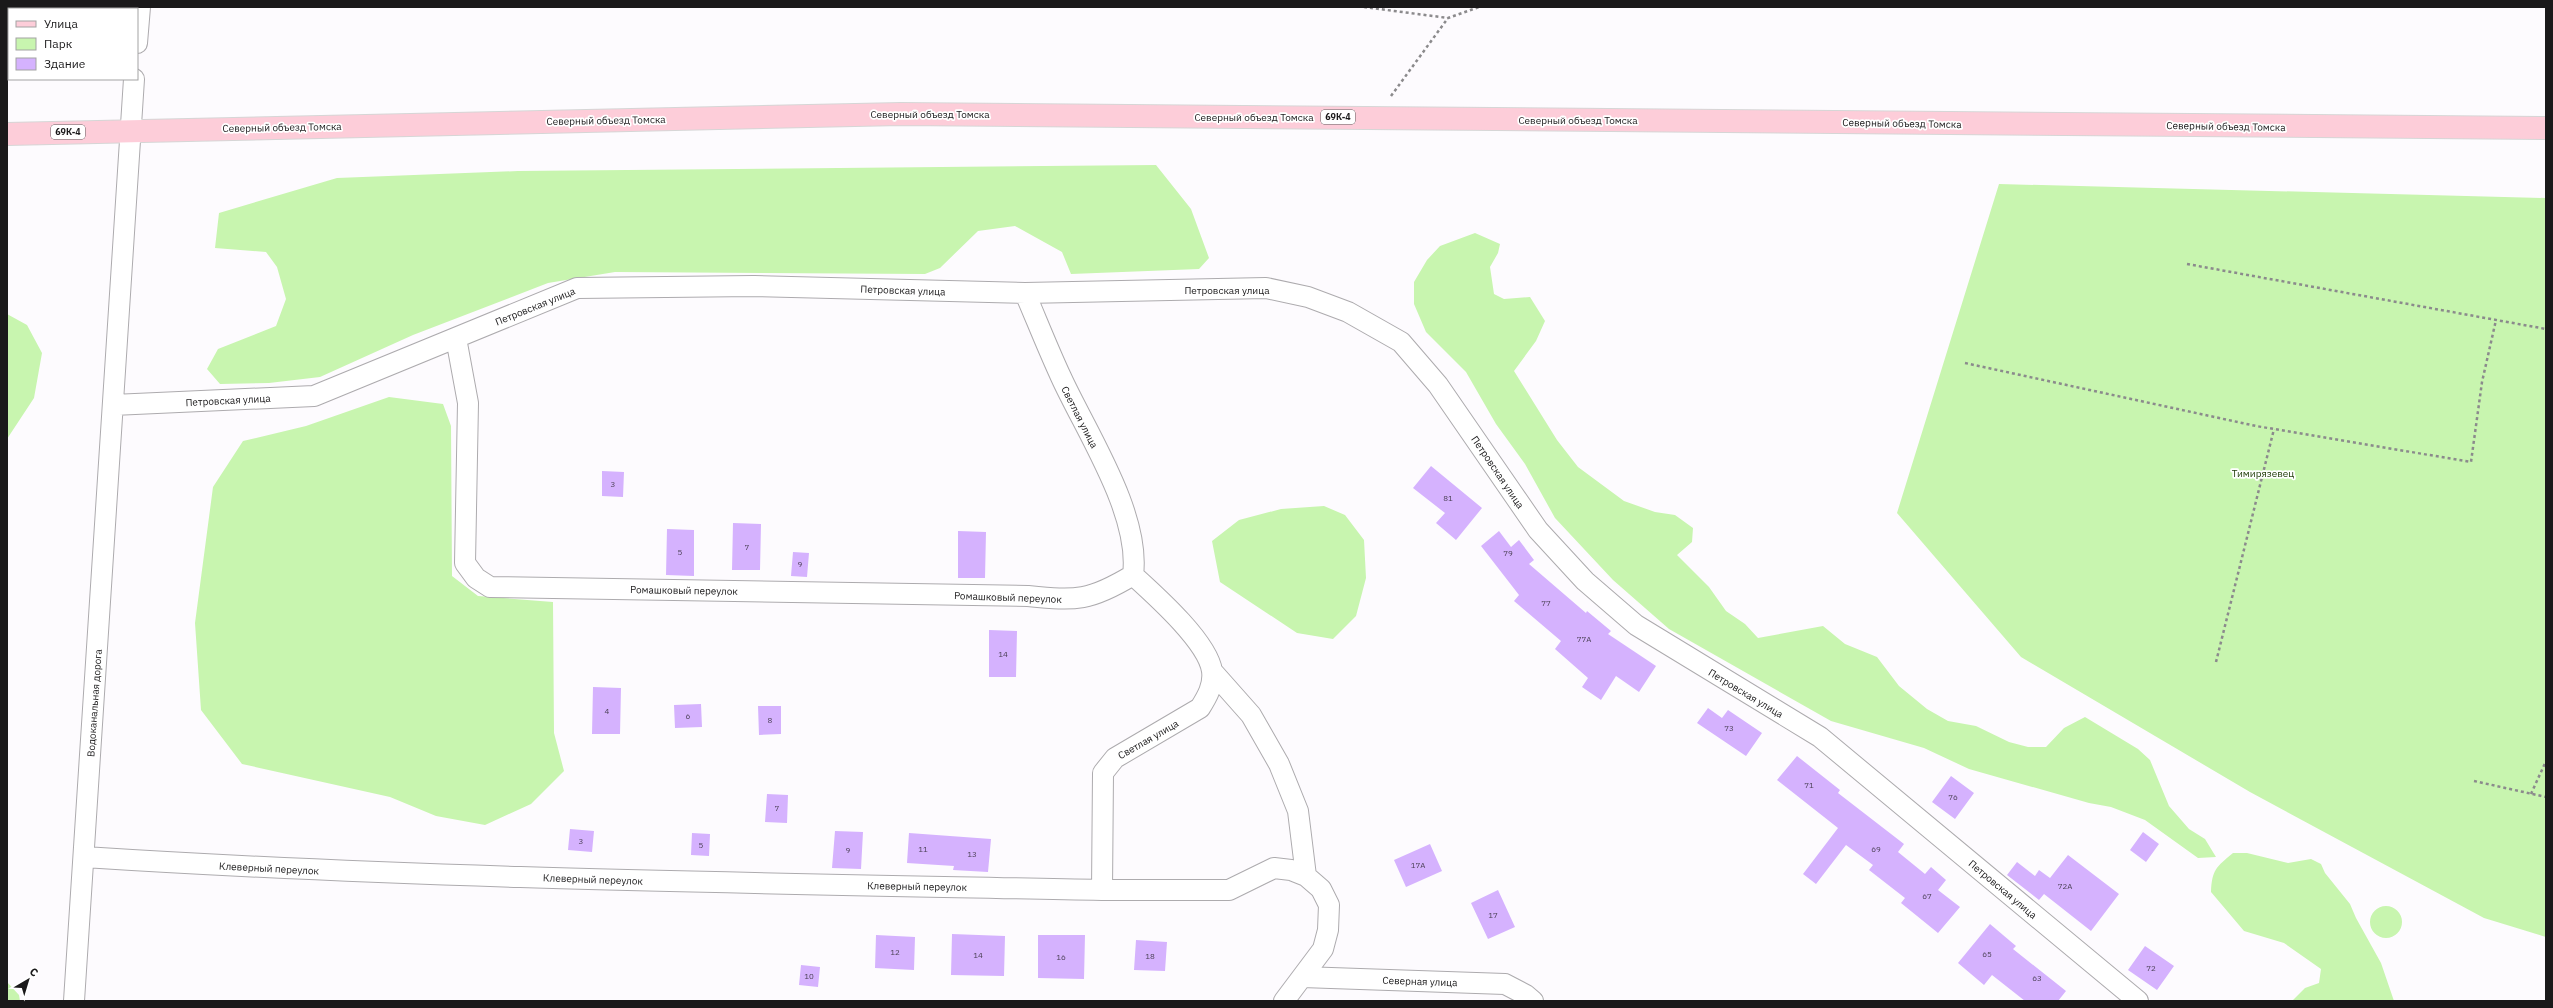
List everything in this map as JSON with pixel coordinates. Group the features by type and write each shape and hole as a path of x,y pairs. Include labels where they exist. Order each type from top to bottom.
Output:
{"main road":[{"name":"Северный объезд Томска","path":"129,130 901,114 2546,128"},
{"name":"69К-4","path":"7,134 129,130"}],"street":[{"path":"138,31 140,7"},
{"path":"129,130 134,80"},
{"name":"Водоканальная дорога","path":"74,1001 113,405 129,130"},
{"name":"Петровская улица","path":"113,405 314,396 577,288 754,286 1025,293 1266,288 1308,297 1348,312 1401,342 1442,391 1538,530 1585,581 1636,625 1820,737 2138,1001"},
{"name":"Светлая улица","path":"1025,293 1061,378 1097,450 1122,507 1134,543 1135,560 1133,575"},
{"name":"Ромашковый переулок","path":"456,338 468,403 465,564 476,578 490,587 1028,596 1065,599 1085,598 1112,588 1133,575"},
{"path":"1133,575 1177,617 1206,656 1212,670 1251,715 1279,764 1298,811 1306,876"},
{"name":"Светлая улица","path":"1102,890 1103,773 1115,758 1200,708 1210,689 1212,670"},
{"name":"Клеверный переулок","path":"84,857 275,869 697,882 1102,890"},
{"path":"1102,890 1229,890 1274,868 1291,870 1306,876 1321,889 1329,905 1328,930 1323,949 1284,1001"},
{"name":"Северная улица","path":"1302,977 1505,984 1526,994 1534,1001"}],"path":[{"path":"1364,7 1448,18 1479,7"},
{"path":"1375,118 1448,18"},
{"path":"2187,264 2546,329"},
{"path":"1965,363 2274,429 2471,462 2482,382 2496,320"},
{"path":"2216,662 2274,429"},
{"path":"2531,794 2546,761"},
{"path":"2474,781 2546,797"}],"green space":[{"path":"1156,165 1191,209 1209,258 1199,269 1071,274 1062,252 1015,226 978,231 940,268 925,274 615,272 548,283 413,335 320,377 269,383 220,384 207,369 218,349 276,326 286,299 277,267 266,252 215,248 219,213 337,178 518,171"},
{"name":"Тимирязевец","path":"1999,184 2546,198 2546,937 2484,918 2250,792 2021,657 1897,513"},
{"path":"1475,233 1500,244 1498,253 1490,267 1494,294 1504,299 1530,297 1545,321 1536,341 1514,371 1557,440 1578,467 1624,501 1655,512 1675,515 1693,528 1692,542 1677,555 1709,587 1726,611 1745,624 1758,638 1823,626 1845,644 1877,657 1899,686 1927,709 1948,721 1976,726 2009,742 2028,747 2046,747 2064,728 2085,717 2138,749 2150,760 2169,806 2189,829 2205,839 2216,857 2198,858 2145,820 2111,807 2089,803 1969,769 1924,748 1831,721 1669,629 1613,580 1555,518 1525,464 1496,424 1466,372 1426,332 1414,304 1414,282 1427,260 1440,246"},
{"path":"7,314 27,325 42,353 34,398 7,439"},
{"path":"389,397 443,404 451,426 452,576 478,596 553,602 554,733 564,771 531,804 485,825 436,816 390,797 242,764 201,710 195,623 213,487 243,441 306,426"},
{"path":"1324,506 1345,515 1364,540 1366,578 1356,616 1333,639 1297,633 1220,582 1212,541 1239,520 1281,509"},
{"path":"2233,853 2247,853 2288,863 2311,859 2321,864 2325,873 2350,904 2356,918 2381,963 2394,1001 2292,1001 2305,988 2319,983 2321,969 2284,943 2244,931 2211,892 2212,879 2216,870"},
{"path":"2386,906 2397,911 2402,922 2397,933 2386,938 2375,933 2370,922 2375,911"},
{"path":"7,982 19,995 20,1001 7,1001"}],"building":[{"path":"1431,466 1482,508 1456,540 1436,523 1445,513 1413,488"},
{"path":"602,471 624,472 623,497 602,496"},
{"path":"733,523 761,524 760,570 732,570"},
{"path":"667,529 694,530 694,576 666,575"},
{"path":"958,531 986,532 985,578 958,578"},
{"path":"1499,531 1511,547 1519,540 1534,560 1529,564 1586,613 1587,611 1611,631 1608,634 1656,666 1639,692 1616,676 1601,700 1582,687 1588,678 1555,649 1561,641 1514,601 1519,595 1481,546"},
{"path":"793,552 809,553 807,577 791,576"},
{"path":"989,630 1017,631 1016,677 989,677"},
{"path":"593,687 621,688 620,734 592,734"},
{"path":"701,704 702,727 675,728 674,705"},
{"path":"758,706 781,706 781,734 759,735"},
{"path":"1708,708 1722,718 1728,710 1762,733 1746,756 1697,723"},
{"path":"1797,756 1840,790 1838,793 1904,844 1898,852 1925,874 1931,867 1946,880 1938,890 1960,907 1938,933 1901,903 1905,898 1869,870 1873,865 1846,845 1816,884 1803,874 1838,828 1777,780"},
{"path":"1951,776 1974,793 1955,819 1932,802"},
{"path":"767,794 788,795 787,823 765,822"},
{"path":"570,829 594,831 592,852 568,850"},
{"path":"835,831 863,832 861,869 832,868"},
{"path":"2143,832 2159,844 2146,862 2130,850"},
{"path":"692,833 710,834 709,856 691,855"},
{"path":"909,833 991,839 988,872 953,870 954,866 907,863"},
{"path":"1430,844 1442,871 1406,887 1394,860"},
{"path":"2068,855 2119,894 2091,931 2044,894 2039,900 2007,875 2017,862 2035,876 2039,870 2050,878"},
{"path":"1498,890 1515,927 1488,939 1471,903"},
{"path":"1990,924 2016,946 2013,949 2066,991 2058,1001 2025,1001 1992,975 1984,985 1958,963"},
{"path":"952,934 1005,936 1004,976 951,975"},
{"path":"876,935 915,937 914,970 875,968"},
{"path":"1038,935 1085,935 1084,979 1038,978"},
{"path":"1136,940 1167,942 1165,971 1134,970"},
{"path":"2145,946 2174,966 2157,990 2128,970"},
{"path":"801,965 820,967 818,987 799,985"}]}
